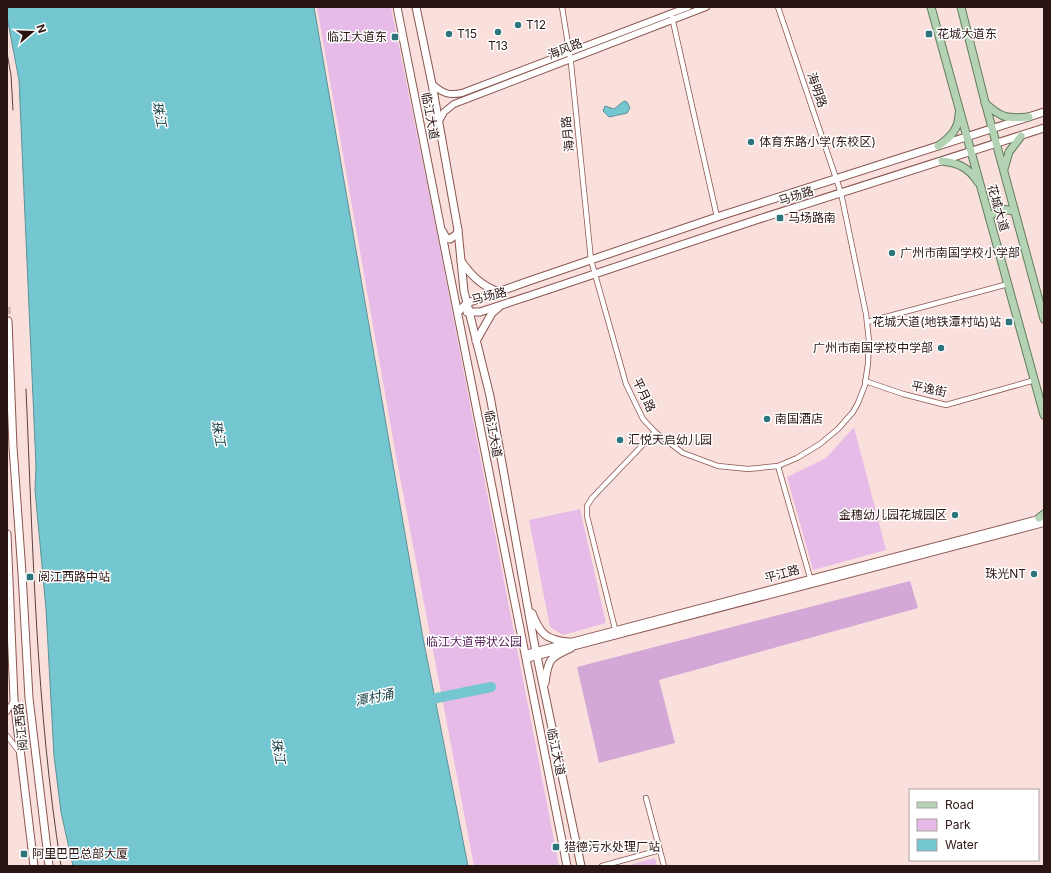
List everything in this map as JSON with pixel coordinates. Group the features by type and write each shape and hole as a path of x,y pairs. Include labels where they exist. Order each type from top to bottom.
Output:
{"main road":[{"name":"临江大道","path":"397,7 459,311 508,571 567,866"},
{"name":"临江大道","path":"416,7 439,121 458,230 460,260 467,304 490,396 536,654 581,866"},
{"name":"花城大道","path":"931,7 1044,415"},
{"name":"花城大道","path":"961,7 992,129 1044,319"},
{"path":"985,102 1003,117 1009,119 1029,117"},
{"path":"938,146 948,140 956,129 959,121 959,107"},
{"name":"马场路","path":"459,311 467,304 717,217 1044,112"},
{"name":"马场路","path":"459,311 470,313 503,305 841,193 1044,128"},
{"path":"1004,172 1009,152 1021,136"},
{"path":"942,161 960,165 967,169 981,187"},
{"path":"989,216 1002,209 1014,211"},
{"path":"443,232 446,238 450,239 457,234 458,230"},
{"path":"460,260 468,272 483,285 500,292 496,300 503,305 492,313 476,341"},
{"name":"阅江西路","path":"8,321 13,448 29,698 49,866"},
{"path":"476,401 478,395 482,392 490,396"},
{"name":"阅江西路","path":"7,534 14,699 19,752 34,866"},
{"path":"508,571 513,576 517,575 521,569"},
{"path":"526,598 540,630 552,639 570,645"},
{"path":"544,689 550,660 555,654 570,645"}],"street":[{"name":"海月路","path":"562,7 570,51 591,260"},
{"name":"海风路","path":"439,121 444,112 454,104 672,16 688,7"},
{"name":"海风路","path":"432,84 443,93 454,95 570,51 672,16 706,7"},
{"name":"海明路","path":"778,7 841,193"},
{"path":"672,16 717,217"},
{"name":"平月路","path":"591,260 626,384 643,419 655,432 683,452 718,466 748,469 778,466 797,458 820,444 838,429 853,412 866,380 869,341 867,322 841,193"},
{"path":"867,322 1008,284"},
{"name":"平逸街","path":"866,380 903,394 946,405 1035,380"},
{"path":"615,630 587,516 587,506 592,498 655,432"},
{"path":"778,466 811,582"},
{"name":"平江路","path":"526,656 811,582 1043,518"},
{"name":"平江路","path":"570,645 615,630 811,582"},
{"path":"7,712 14,699"},
{"path":"7,736 16,744 19,752"},
{"path":"646,798 664,866"},
{"path":"602,866 660,850"}],"green space":[{"name":"临江大道带状公园","path":"317,7 391,7 435,223 559,866 474,866 396,456"},
{"path":"854,427 886,550 813,570 787,477 826,458"},
{"path":"580,509 606,623 563,635 550,627 529,520"},
{"path":"655,858 657,866 626,866"}],"shaded area":[{"path":"910,581 918,608 659,680 675,743 599,763 577,667"}],"water":[{"name":"珠江","path":"7,7 314,7 423,638 468,866 73,866 61,812 54,756 46,609 35,490 36,466 19,80 7,17"},
{"path":"624,101 627,102 630,108 627,113 609,117 603,111 605,106 614,109"}],"waterway":[{"name":"潭村涌","path":"422,701 491,687"}],"tunnel":[{"path":"7,307 8,321"}],"tram line":[{"path":"7,53 11,75 13,110"},
{"path":"26,389 41,688 46,747 61,866"}],"place":[{"name":"T12","path":"518,25"},
{"name":"T13","path":"498,32"},
{"name":"T15","path":"449,34"},
{"name":"花城大道东","path":"929,34"},
{"name":"临江大道东","path":"395,37"},
{"name":"体育东路小学(东校区)","path":"751,142"},
{"name":"马场路南","path":"780,218"},
{"name":"广州市南国学校小学部","path":"892,253"},
{"name":"花城大道(地铁潭村站)站","path":"1009,322"},
{"name":"广州市南国学校中学部","path":"941,348"},
{"name":"南国酒店","path":"767,419"},
{"name":"汇悦天启幼儿园","path":"620,440"},
{"name":"金穗幼儿园花城园区","path":"955,515"},
{"name":"珠光NT","path":"1034,574"},
{"name":"阅江西路中站","path":"30,577"},
{"name":"猎德污水处理厂站","path":"556,847"},
{"name":"阿里巴巴总部大厦","path":"24,854"}]}
